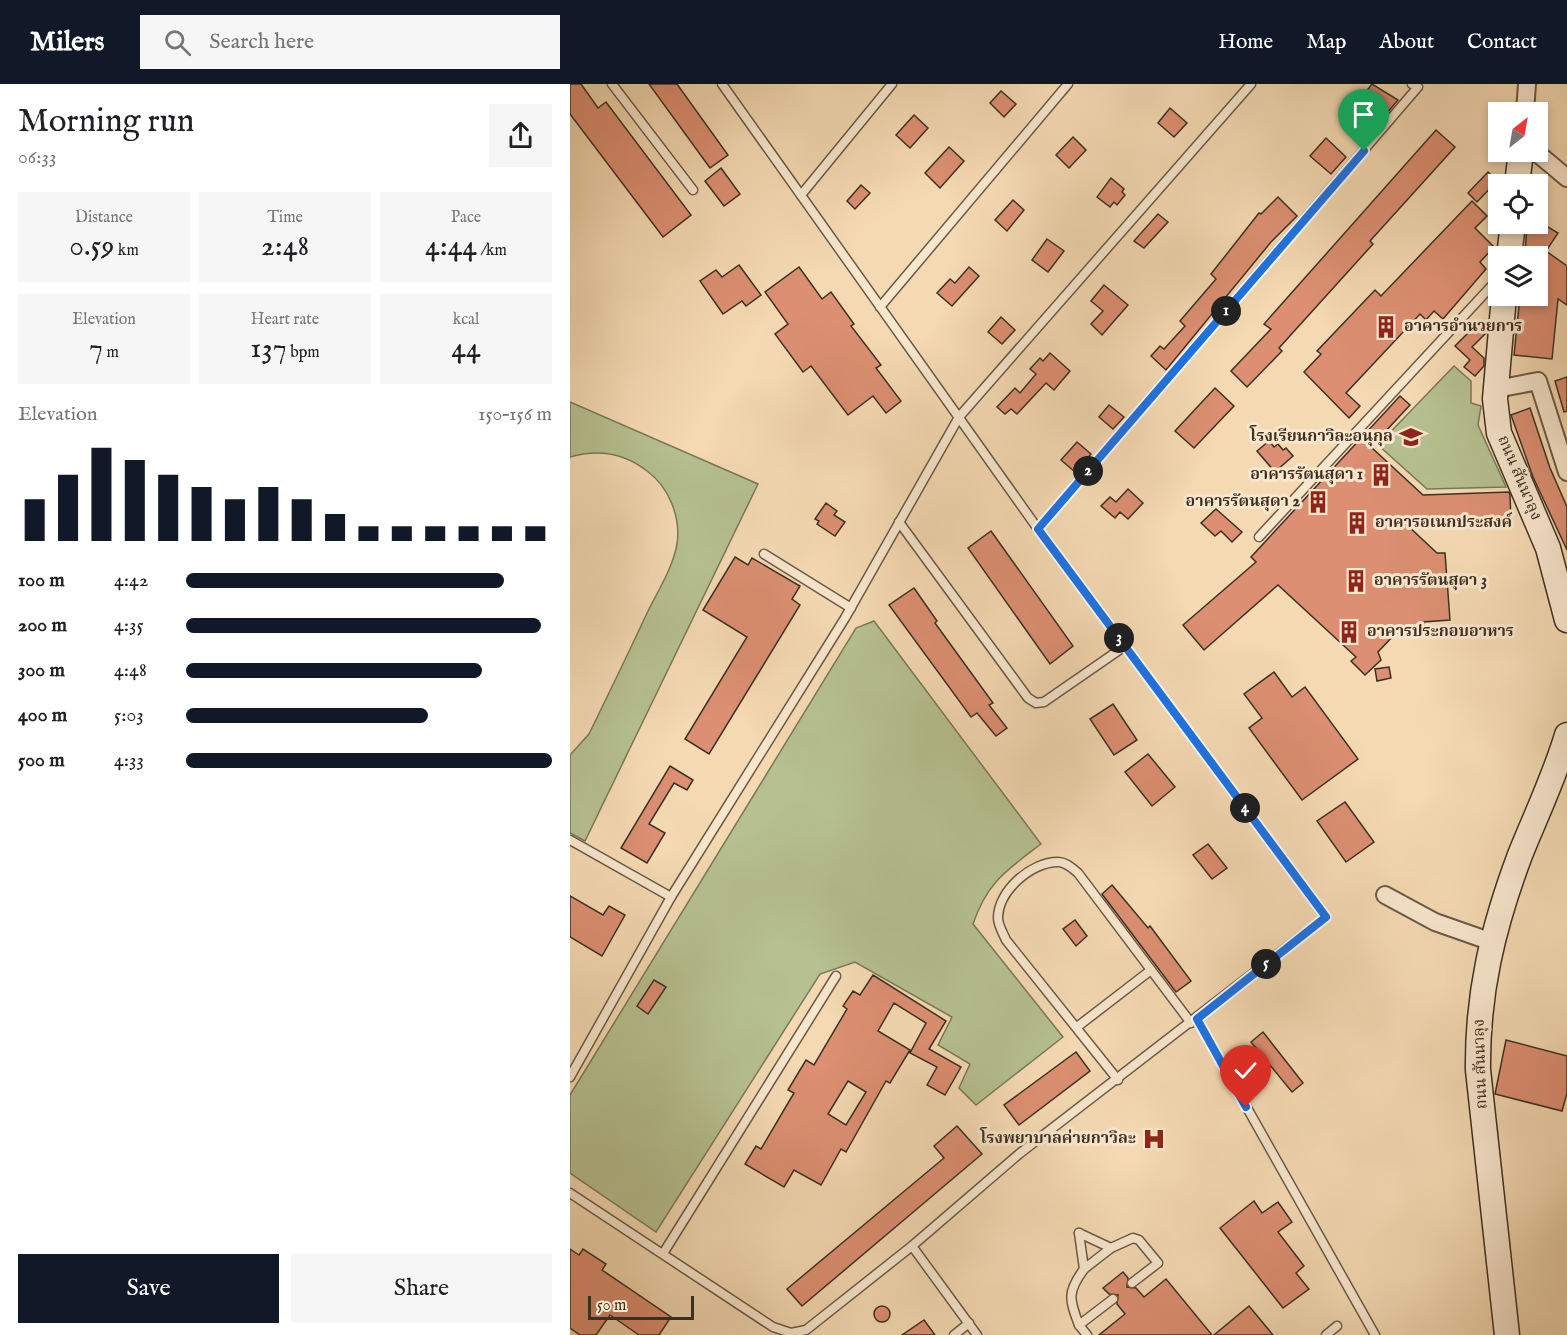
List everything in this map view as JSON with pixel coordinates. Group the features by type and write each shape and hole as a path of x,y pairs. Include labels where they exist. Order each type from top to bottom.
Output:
{"street":[{"path":"1526,102 1527,84"},
{"path":"1548,162 1567,178"},
{"name":"ถนน สันนาลุง","path":"1503,306 1496,385 1499,433 1548,548 1567,620"},
{"path":"1496,385 1507,387 1538,381 1567,472"},
{"name":"ถนน สันนาลุง","path":"1507,1335 1478,1070 1477,1026 1483,979 1492,942 1521,855 1562,770 1567,735"},
{"path":"1384,895 1434,922 1492,942"}],"lane":[{"path":"612,84 693,190"},
{"path":"570,1193 664,1252 773,1327 791,1333 806,1330 912,1246 1019,1154 1118,1080 1326,917 1038,529 722,84"},
{"path":"801,195 892,84"},
{"path":"880,307 1068,84"},
{"path":"570,1077 671,897 851,608 959,417 1251,84"},
{"path":"1038,529 1418,87 1412,84"},
{"path":"1258,537 1488,290"},
{"path":"899,522 1028,698 1036,703 1044,702 1125,646"},
{"path":"764,554 851,608"},
{"path":"570,840 671,897"},
{"path":"1118,1080 1006,940 998,919 1002,899 1014,882 1040,867 1058,862 1069,865 1194,1021 1375,1335"},
{"path":"1077,1027 1151,970"},
{"path":"664,1252 836,976"},
{"path":"1084,1269 1078,1233 1111,1248"},
{"path":"1087,1335 1079,1325 1071,1306 1071,1286 1084,1269 1111,1248 1132,1238 1139,1240 1158,1263 1132,1283"},
{"path":"912,1246 977,1335"},
{"path":"1079,1325 1113,1299"},
{"path":"954,1335 969,1323"},
{"path":"1326,1335 1337,1326"}],"green space":[{"path":"1454,366 1471,381 1471,403 1481,406 1478,425 1506,487 1427,489 1378,445"},
{"path":"570,402 758,484 585,841 570,833 570,755 589,734 665,578 675,553 678,534 672,503 662,485 647,471 629,460 610,454 591,453 570,457"},
{"path":"874,621 1041,844 1008,870 992,887 973,924 1063,1037 976,1105 959,1088 970,1064 938,1045 952,1017 855,962 820,974 656,1232 570,1173 570,1095 856,628"}],"building":[{"path":"570,84 581,84 598,108 606,102 691,215 663,237 570,114"},
{"path":"649,84 677,84 728,155 710,168"},
{"path":"1372,84 1398,100 1380,121 1364,111 1373,97 1365,93"},
{"path":"1001,91 1016,104 1004,117 990,103"},
{"path":"1170,108 1187,123 1174,137 1158,123"},
{"path":"914,115 928,128 910,148 896,135"},
{"path":"1436,130 1455,147 1370,241 1373,244 1279,348 1282,351 1247,387 1231,371 1271,329 1264,324"},
{"path":"1073,137 1086,150 1069,168 1056,155"},
{"path":"1326,138 1346,157 1331,174 1310,156"},
{"path":"949,147 964,161 940,188 925,173"},
{"path":"721,168 740,194 724,206 705,181"},
{"path":"1488,172 1490,174 1488,174 1488,190 1477,202 1468,193"},
{"path":"1111,178 1124,189 1122,192 1125,195 1117,205 1114,202 1110,207 1097,197"},
{"path":"861,185 870,193 855,209 847,201"},
{"path":"1278,197 1297,216 1271,242 1166,370 1151,356 1160,346 1164,349 1185,326 1180,321 1216,279 1211,274 1259,213 1261,214"},
{"path":"1013,200 1024,210 1007,231 995,220"},
{"path":"1472,201 1487,216 1475,228 1493,246 1488,246 1488,253 1480,262 1486,269 1443,319 1434,311 1426,320 1420,314 1346,393 1360,406 1349,418 1304,372 1321,354 1317,351 1375,290 1381,296"},
{"path":"1158,214 1168,222 1144,248 1134,241"},
{"path":"1548,227 1558,233 1548,248 1548,246 1526,246 1526,234 1548,234"},
{"path":"1047,239 1064,251 1048,272 1032,260"},
{"path":"1548,252 1567,266 1567,305 1558,299 1552,359 1514,355 1519,306 1548,306"},
{"path":"739,265 761,295 746,306 742,301 723,314 700,281 716,270 722,277"},
{"path":"799,267 822,299 831,292 854,324 851,326 881,365 876,368 901,401 886,413 873,396 848,415 811,366 803,372 775,334 788,324 765,292"},
{"path":"969,267 979,276 952,306 937,293 950,279 955,283"},
{"path":"1104,285 1128,305 1102,335 1091,324 1103,311 1091,301"},
{"path":"1001,317 1015,330 1002,344 988,332"},
{"path":"1476,325 1485,334 1472,347 1484,358 1484,366 1475,376 1464,367 1470,360 1455,346"},
{"path":"1050,353 1070,371 1054,390 1046,383 1017,414 1011,409 1005,414 997,407 1015,388 1020,393 1036,374 1030,369 1040,358 1043,361"},
{"path":"1567,377 1567,411 1564,412 1555,381"},
{"path":"1215,388 1234,406 1194,448 1175,431"},
{"path":"1400,396 1410,405 1371,447 1423,495 1509,492 1510,495 1511,522 1407,525 1437,553 1445,553 1450,620 1423,622 1424,625 1395,634 1378,652 1381,660 1365,675 1351,661 1356,657 1278,585 1204,650 1183,625 1256,562 1251,557"},
{"path":"1109,405 1124,417 1113,429 1099,417"},
{"path":"1530,408 1550,468 1567,507 1567,550 1533,477 1511,415"},
{"path":"1269,441 1274,447 1278,444 1283,450 1286,448 1293,456 1275,472 1257,451"},
{"path":"1077,442 1091,454 1075,472 1061,460"},
{"path":"1128,489 1143,503 1128,519 1120,512 1115,518 1101,506 1110,497 1116,502"},
{"path":"826,503 837,511 834,515 845,522 835,536 817,524 819,521 815,519"},
{"path":"1216,509 1242,532 1232,542 1221,531 1215,536 1201,523"},
{"path":"991,531 1073,646 1050,664 968,548"},
{"path":"735,557 748,565 752,558 800,586 792,599 800,605 709,754 685,739 747,637 703,610"},
{"path":"914,588 937,621 935,623 993,703 989,705 1007,728 996,736 977,713 971,717 889,605"},
{"path":"1389,667 1391,678 1377,681 1375,669"},
{"path":"1274,672 1292,697 1305,687 1358,759 1302,800 1249,728 1262,718 1244,694"},
{"path":"1113,704 1137,740 1114,755 1090,719"},
{"path":"1148,754 1175,787 1152,806 1125,772"},
{"path":"670,766 693,780 687,790 674,783 649,824 665,833 647,863 621,848"},
{"path":"1345,802 1374,842 1346,862 1317,821"},
{"path":"1208,844 1227,868 1212,879 1193,855"},
{"path":"1112,885 1148,928 1150,926 1191,981 1176,992 1102,894"},
{"path":"570,896 603,915 609,906 625,915 602,956 570,937"},
{"path":"1075,920 1087,936 1076,946 1063,929"},
{"path":"873,975 946,1021 929,1049 961,1067 945,1095 927,1085 937,1067 910,1053 926,1023 894,1003 878,1031 910,1050 890,1083 886,1081 846,1152 841,1149 821,1185 794,1170 784,1187 745,1164 756,1146 761,1149 794,1093 788,1090 806,1060 814,1065 847,1009 843,1006 853,991 860,995","holes":["848,1081 866,1092 846,1125 828,1114"]},
{"path":"654,980 666,987 648,1014 637,1006"},
{"path":"1263,1032 1303,1083 1292,1092 1251,1042"},
{"path":"1506,1040 1567,1056 1567,1093 1562,1111 1495,1094"},
{"path":"1076,1052 1090,1071 1019,1125 1004,1105"},
{"path":"957,1126 982,1154 802,1306 787,1289 944,1158 934,1146"},
{"path":"1254,1201 1262,1213 1278,1202 1292,1222 1278,1232 1304,1266 1296,1273 1309,1289 1283,1308 1220,1228"},
{"path":"570,1249 579,1255 583,1249 606,1264 602,1270 671,1317 659,1335 639,1335 610,1315 596,1335 580,1335 570,1328"},
{"path":"1123,1272 1128,1278 1127,1287 1136,1288 1144,1297 1166,1279 1212,1335 1099,1335 1125,1314 1117,1304 1118,1295 1109,1294 1103,1288"},
{"path":"882,1306 888,1308 890,1314 888,1320 882,1322 876,1320 874,1314 876,1308"},
{"path":"1249,1306 1273,1335 1214,1335"},
{"path":"924,1320 935,1335 902,1335"}],"place":[{"name":"อาคารอำนวยการ","path":"1386,327"},
{"name":"โรงเรียนกาวิละอนุกุล","path":"1411,437"},
{"name":"อาคารรัตนสุดา 1","path":"1381,475"},
{"name":"อาคารรัตนสุดา 2","path":"1318,502"},
{"name":"อาคารอเนกประสงค์","path":"1357,523"},
{"name":"อาคารรัตนสุดา 3","path":"1356,581"},
{"name":"อาคารประกอบอาหาร","path":"1349,632"},
{"name":"โรงพยาบาลค่ายกาวิละ","path":"1154,1139"}],"route":[{"path":"1246,1107 1197,1019 1326,917 1038,529 1364,151"}]}
